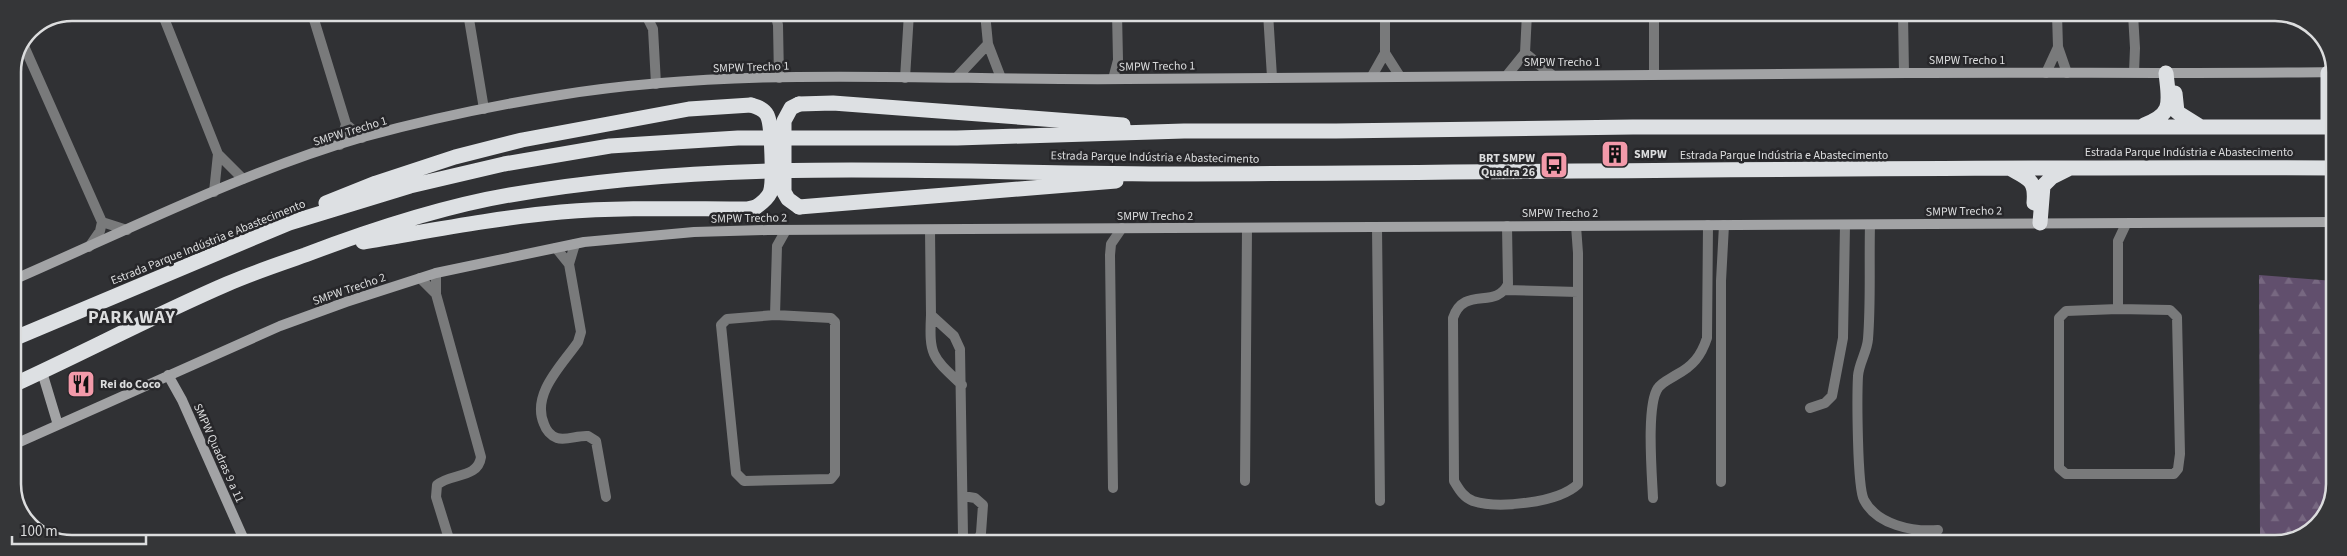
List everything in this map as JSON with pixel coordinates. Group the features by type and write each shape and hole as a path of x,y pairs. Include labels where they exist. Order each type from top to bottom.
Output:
{"highway":[{"path":"2140,126 2158,120 2166,112 2169,101 2171,73"},
{"path":"2171,73 2178,112 2202,128"},
{"path":"1184,130 833,104 799,104 791,108 784,121 784,192 788,199 799,207 1185,174"},
{"path":"289,223 315,208 376,183 455,158 522,140 690,109 751,105 764,110 769,117 772,134 772,188 766,199 756,207 747,209 562,212 458,225 363,242 344,240"},
{"name":"Estrada Parque Indústria e Abastecimento","path":"21,336 289,223 410,186 504,164 610,146 738,138 957,138 1184,130 2140,126 2202,128 2326,127"},
{"path":"2036,223 2043,186 2052,178 2071,167"},
{"name":"Estrada Parque Indústria e Abastecimento","path":"21,381 231,282 344,240 419,216 508,195 638,179 746,171 961,170 1185,174 2071,167 2326,168"},
{"path":"2009,168 2025,177 2034,186 2036,223"}],"street":[{"path":"166,21 218,154 242,179"},
{"path":"314,21 346,124 362,138"},
{"path":"469,21 484,109"},
{"path":"649,21 653,29 656,84"},
{"path":"777,21 779,78"},
{"path":"905,78 909,21"},
{"path":"986,21 988,44 1001,78"},
{"path":"1113,79 1118,60 1117,21"},
{"path":"1268,21 1272,77"},
{"path":"1372,76 1385,53 1385,21"},
{"path":"1508,74 1525,53 1527,21"},
{"path":"1654,21 1654,75"},
{"path":"1903,21 1904,72"},
{"path":"2057,21 2058,47 2068,72"},
{"path":"2133,21 2134,72"},
{"path":"958,76 988,44"},
{"path":"2046,73 2058,47"},
{"path":"26,51 102,222 100,231 89,247"},
{"path":"1385,53 1399,75"},
{"path":"1525,53 1552,75"},
{"path":"1118,60 1128,79"},
{"name":"SMPW Trecho 1","path":"21,277 242,179 362,138 484,109 562,95 656,84 779,78 958,76 1128,79 1508,74 2326,72"},
{"path":"340,145 346,124"},
{"path":"214,192 218,154"},
{"path":"102,222 127,230"},
{"name":"SMPW Trecho 2","path":"21,441 280,326 436,273 575,244 694,232 768,230 2326,222"},
{"path":"2110,224 2118,241"},
{"path":"2118,308 2118,241 2126,224"},
{"path":"1653,498 1651,425 1654,396 1663,383 1692,364 1701,355 1707,338 1708,225"},
{"path":"1721,482 1721,281 1724,225"},
{"path":"1810,408 1825,403 1832,396 1843,338 1845,225"},
{"path":"1870,225 1868,342 1858,375 1860,487 1868,506 1892,523 1912,530 1938,530"},
{"path":"1505,290 1508,284 1506,226"},
{"path":"1576,226 1578,292 1578,484 1570,491 1556,498 1514,504 1472,500 1461,494 1454,481 1453,318 1456,309 1468,299 1492,297 1505,290 1578,292"},
{"path":"1377,227 1380,501"},
{"path":"1102,228 1111,244 1113,488"},
{"path":"1111,244 1122,228"},
{"path":"1245,481 1247,228"},
{"path":"768,230 777,246"},
{"path":"775,315 777,246 786,230"},
{"path":"930,230 930,340 935,358 962,385"},
{"path":"575,244 569,264 580,332 578,342 544,392 541,406 542,420 546,429 554,437 562,439 588,436 596,441 606,497"},
{"path":"556,248 569,264"},
{"path":"436,273 436,294 481,457 480,462 473,470 437,485 436,497 448,535"},
{"path":"420,278 436,294"},
{"path":"2118,308 2170,310 2177,316 2180,454 2178,469 2172,475 2066,474 2059,468 2059,318 2066,311 2118,308"},
{"path":"931,314 959,343 962,385 963,535"},
{"path":"775,315 831,318 835,322 836,474 831,479 744,481 736,473 721,325 727,320 775,315"},
{"path":"42,372 58,425"},
{"name":"SMPW Quadras 9 a 11","path":"168,375 182,400 242,535"},
{"path":"963,496 975,498 982,505 980,535"}],"green space":[{"path":"2259,275 2326,280 2325,493 2319,509 2300,528 2284,533 2260,534"}],"place":[{"name":"SMPW","path":"1615,154"},
{"name":"BRT SMPW Quadra 26","path":"1554,165"},
{"name":"Rei do Coco","path":"81,384"}],"district":[{"name":"PARK WAY","path":"132,317"}]}
